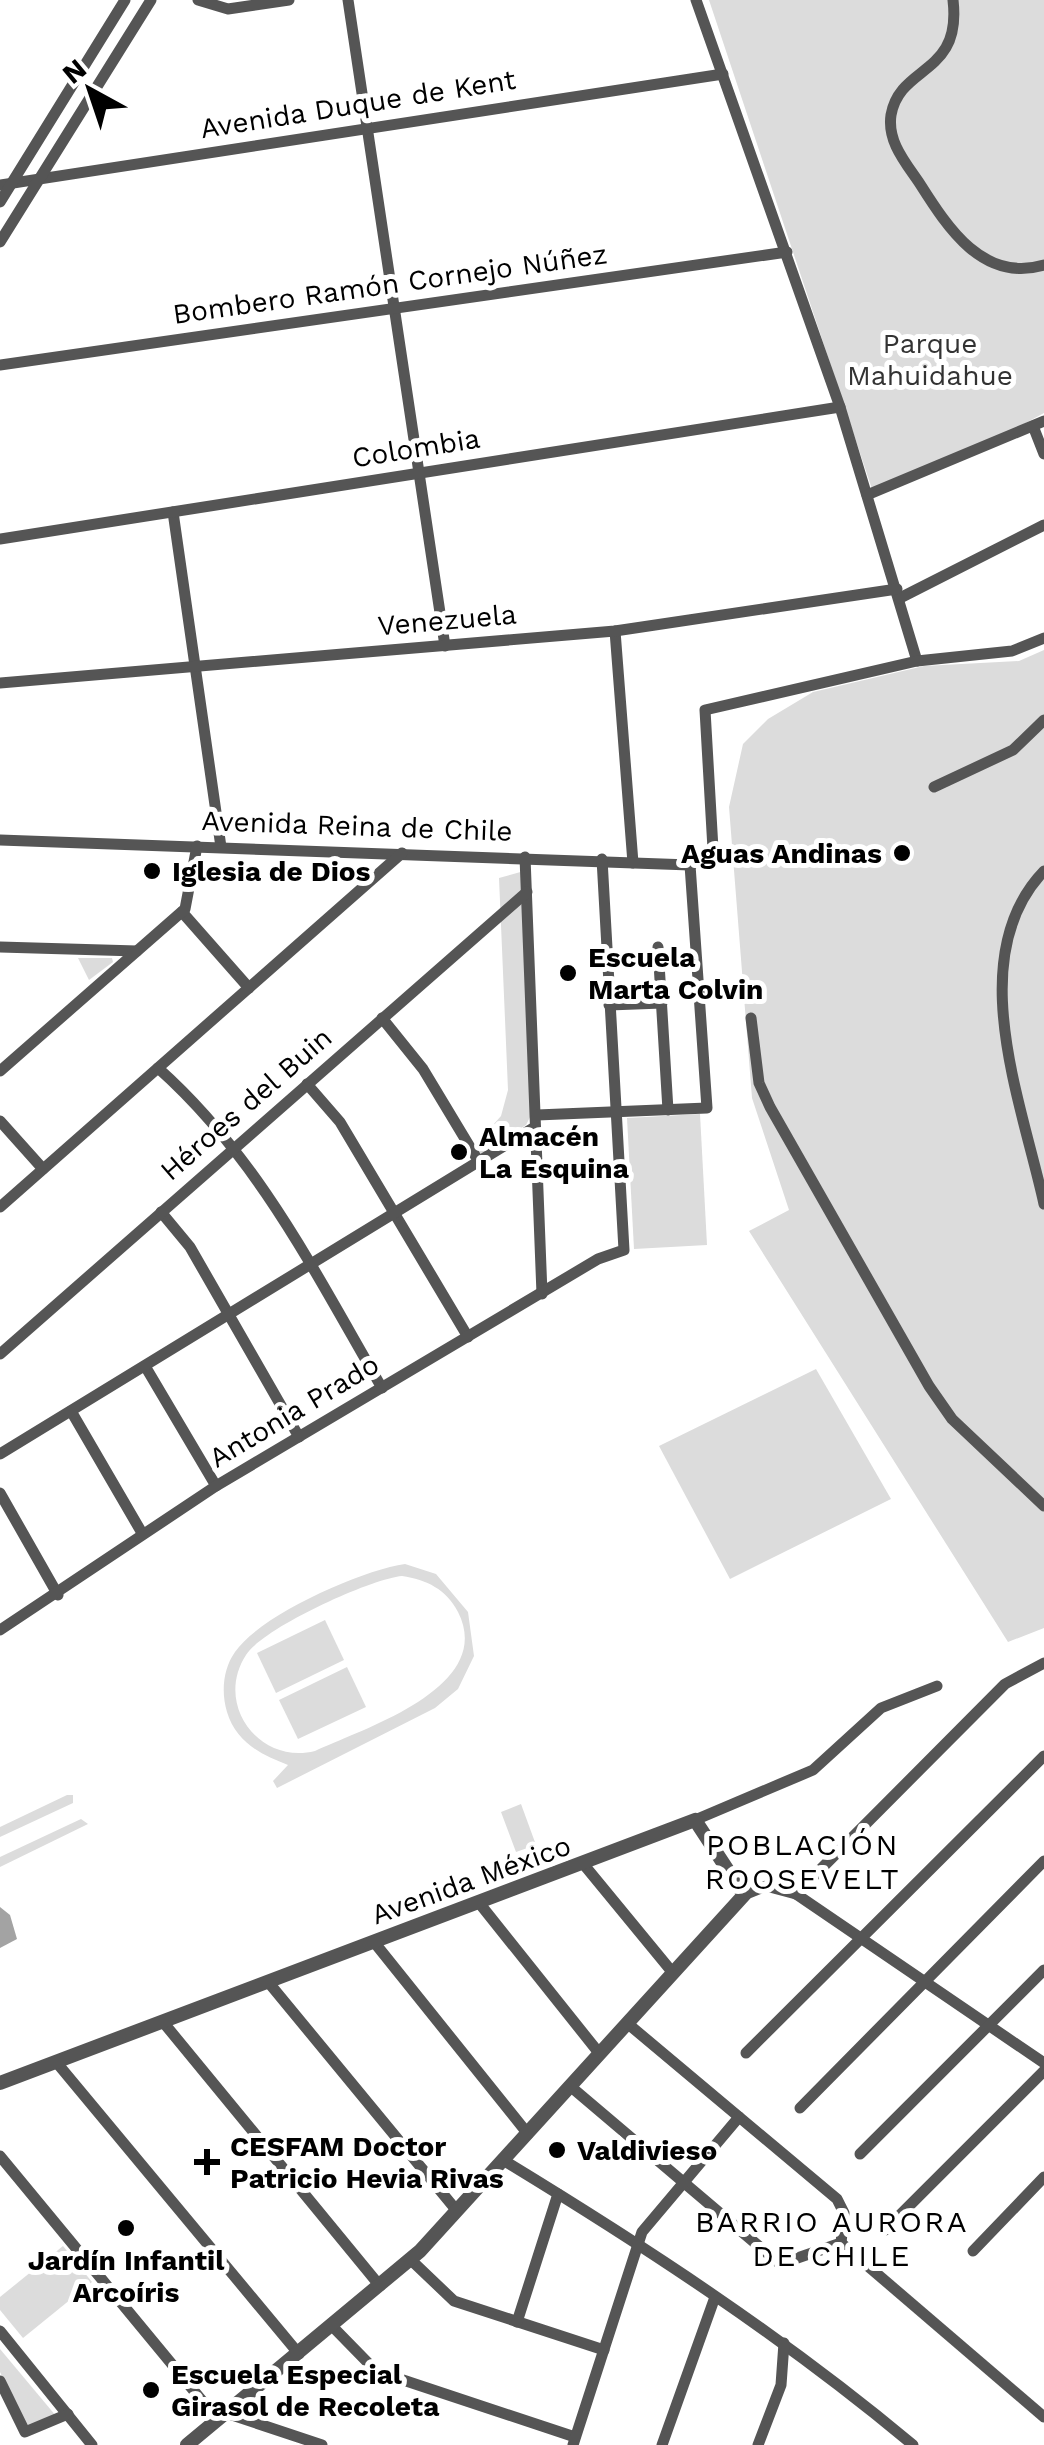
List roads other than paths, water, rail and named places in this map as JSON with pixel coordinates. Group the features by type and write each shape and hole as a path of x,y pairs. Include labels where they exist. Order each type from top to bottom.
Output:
{"street":[{"path":"0,202 6,184 126,0"},
{"path":"0,242 151,0"},
{"path":"198,0 228,9 289,0"},
{"path":"348,0 445,646"},
{"path":"696,0 840,407 917,661 994,654 1044,638"},
{"path":"953,0 953,32 945,53 900,94 892,111 894,144 946,226 967,248 988,261 1015,268 1044,265"},
{"name":"Avenida Duque de Kent","path":"6,184 723,74"},
{"name":"Bombero Ramón Cornejo Núñez","path":"0,365 787,252"},
{"name":"Colombia","path":"0,539 840,407"},
{"path":"867,495 1038,423 1044,454"},
{"path":"174,512 221,847"},
{"name":"Venezuela","path":"0,683 615,630 898,594 1044,525"},
{"path":"615,630 633,864"},
{"name":"Avenida Reina de Chile","path":"0,840 690,864 710,857 705,710 917,661"},
{"path":"934,787 1013,750 1044,720"},
{"path":"0,1071 182,912 189,902 197,846"},
{"path":"0,1206 402,853"},
{"path":"525,856 542,1294"},
{"path":"602,859 616,1113"},
{"path":"0,1454 478,1162 536,1121 707,1108 690,864"},
{"path":"1044,872 1012,916 1004,945 1001,988 1044,1204"},
{"name":"Héroes del Buin","path":"0,1354 527,892"},
{"path":"182,912 249,988"},
{"path":"0,947 137,951"},
{"path":"658,947 668,1110"},
{"path":"609,1005 662,1003"},
{"path":"382,1018 424,1069 478,1162"},
{"path":"751,1018 759,1083 770,1107 908,1354 952,1419 1044,1506"},
{"path":"158,1068 236,1147 382,1388"},
{"path":"307,1084 340,1122 468,1337"},
{"name":"Antonia Prado","path":"0,1630 58,1595 142,1533 216,1486 598,1259 624,1250 616,1113"},
{"path":"0,1121 42,1169"},
{"path":"161,1212 190,1248 298,1437"},
{"path":"145,1366 216,1486"},
{"path":"71,1411 142,1533"},
{"path":"0,1493 58,1595"},
{"path":"796,1894 1005,1684 1044,1663"},
{"name":"Avenida México","path":"0,2083 585,1866 696,1820 814,1770 881,1708 937,1686"},
{"path":"746,2053 1044,1756"},
{"path":"696,1820 744,1895"},
{"path":"800,2108 1044,1861"},
{"path":"585,1866 672,1973"},
{"path":"187,2445 411,2260 744,1895 766,1886 796,1894 1044,2063"},
{"path":"480,1904 599,2054"},
{"path":"374,1942 528,2134"},
{"path":"860,2154 1044,1970"},
{"path":"269,1983 456,2211"},
{"path":"163,2022 380,2286"},
{"path":"627,2023 837,2199 844,2213 841,2243"},
{"path":"58,2062 300,2354"},
{"path":"886,2230 1044,2071"},
{"path":"570,2086 780,2264 841,2243"},
{"path":"332,2326 372,2369 574,2441 638,2242 739,2117"},
{"path":"0,2156 222,2416 322,2445"},
{"path":"503,2160 638,2242 784,2343 914,2445"},
{"path":"973,2251 1044,2177"},
{"path":"518,2322 558,2194"},
{"path":"841,2243 1044,2418"},
{"path":"411,2260 454,2301 604,2350"},
{"path":"662,2445 716,2297"},
{"path":"1,2333 92,2445"},
{"path":"758,2445 780,2385 784,2343"},
{"path":"0,2380 25,2432 68,2414"}],"place":[{"name":"Aguas Andinas","path":"902,853"},
{"name":"Iglesia de Dios","path":"152,871"},
{"name":"Escuela Marta Colvin","path":"568,973"},
{"name":"Almacén La Esquina","path":"459,1152"},
{"name":"Valdivieso","path":"557,2150"},
{"name":"CESFAM Doctor Patricio Hevia Rivas","path":"207,2162"},
{"name":"Jardín Infantil Arcoíris","path":"126,2228"},
{"name":"Escuela Especial Girasol de Recoleta","path":"151,2390"}],"district":[{"name":"POBLACIÓN ROOSEVELT","path":"803,1861"},
{"name":"BARRIO AURORA DE CHILE","path":"832,2238"}],"park label":[{"name":"Parque Mahuidahue","path":"930,359"}]}
